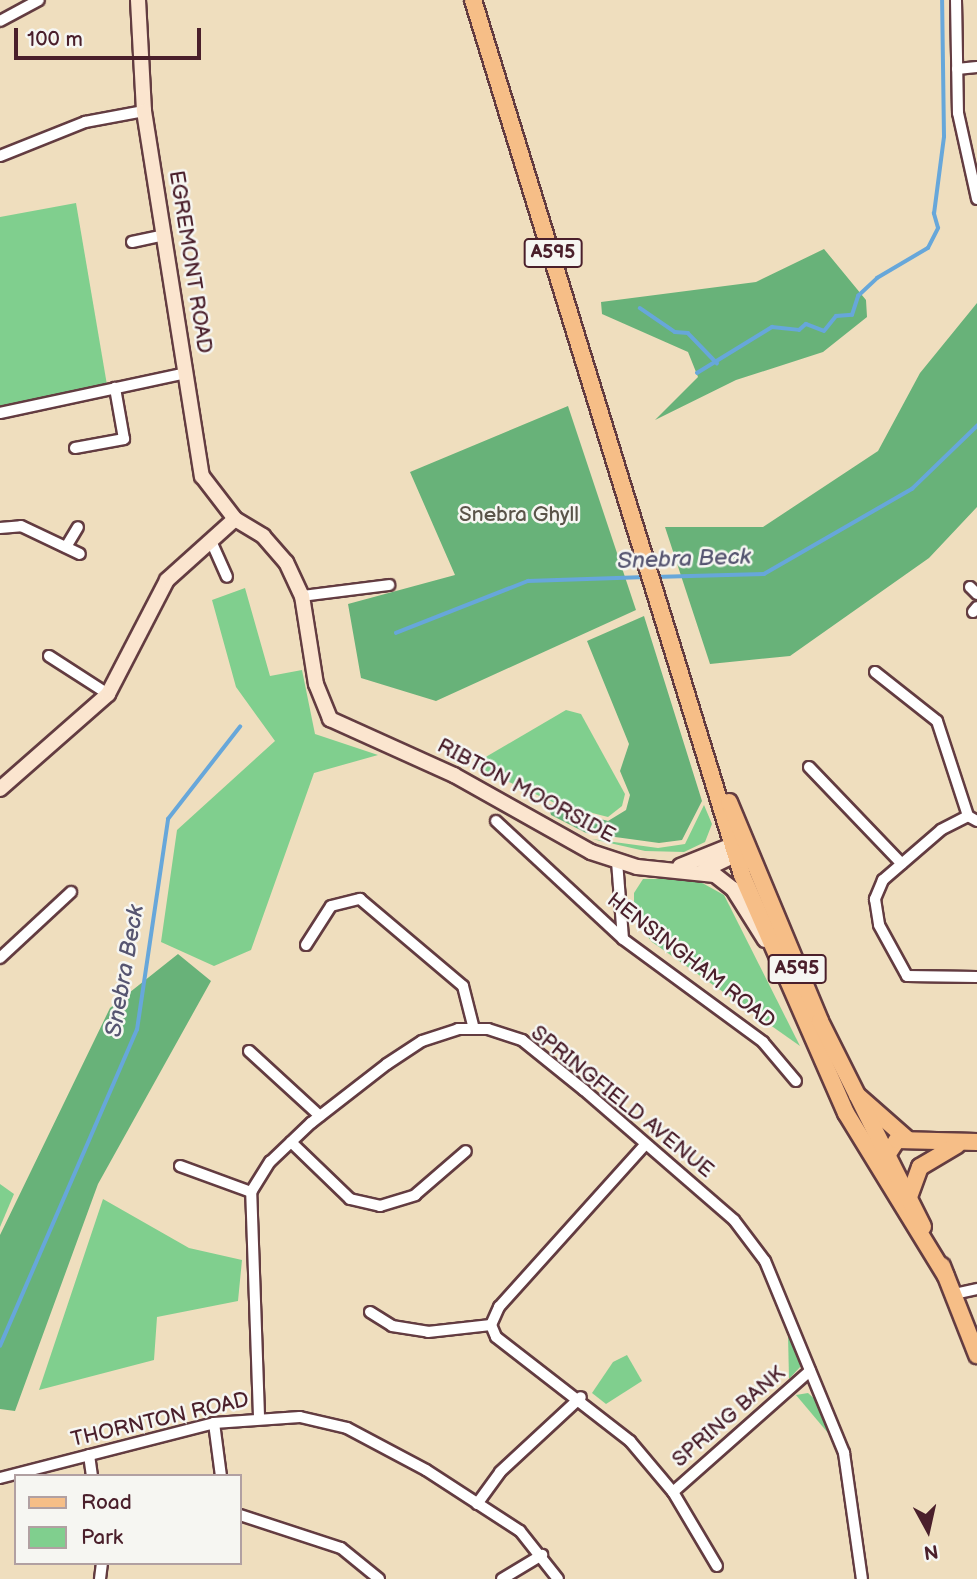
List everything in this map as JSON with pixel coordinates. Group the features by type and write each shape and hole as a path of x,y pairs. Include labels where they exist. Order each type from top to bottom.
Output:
{"main road":[{"name":"EGREMONT ROAD","path":"138,0 144,111 202,475 235,519"},
{"name":"A595","path":"473,0 738,848 778,962"},
{"path":"0,789 108,694 167,580 235,519 264,536 302,596"},
{"name":"RIBTON MOORSIDE","path":"302,596 321,703 330,719 446,771 558,836 617,861 704,870"},
{"name":"A595","path":"738,848 909,1197 954,1294 977,1355"},
{"path":"676,868 738,848"},
{"path":"738,848 704,870 733,890 778,962"},
{"name":"HENSINGHAM ROAD","path":"778,962 862,1140 946,1276"},
{"path":"857,1095 907,1139"},
{"path":"885,1147 907,1139 940,1143"},
{"path":"862,1140 885,1147 970,1142"},
{"path":"909,1197 920,1167 970,1142"},
{"path":"882,1175 885,1147"}],"street":[{"path":"0,21 40,0"},
{"path":"956,0 958,113 977,199"},
{"path":"957,69 977,67"},
{"path":"0,156 66,128 144,111"},
{"path":"132,242 165,236"},
{"path":"0,413 186,373"},
{"path":"75,448 124,439 115,388"},
{"path":"0,528 21,526 80,554"},
{"path":"66,547 78,527"},
{"path":"211,541 227,577"},
{"path":"302,596 389,585"},
{"path":"49,656 108,694"},
{"path":"874,672 937,720 973,818 902,864 883,880 875,899 879,925 907,976 977,976"},
{"path":"809,767 902,864"},
{"name":"HENSINGHAM ROAD","path":"496,821 623,939 762,1042 796,1081"},
{"path":"617,861 623,939"},
{"path":"0,958 71,892"},
{"path":"306,945 331,906 360,899 463,986 474,1030"},
{"name":"SPRINGFIELD AVENUE","path":"251,1192 291,1142 320,1116 422,1041 474,1030 522,1040 734,1220 765,1261 845,1453 862,1579"},
{"path":"249,1051 320,1116"},
{"path":"291,1142 350,1199 380,1206 415,1195 466,1152"},
{"path":"646,1143 499,1307 491,1325 496,1337 581,1397 673,1492 717,1566"},
{"path":"180,1166 251,1192 260,1416"},
{"path":"954,1294 977,1289"},
{"path":"370,1312 392,1326 428,1332 491,1325"},
{"name":"SPRING BANK","path":"673,1492 810,1371"},
{"path":"477,1504 500,1472 581,1397"},
{"name":"THORNTON ROAD","path":"15,1474 215,1423 260,1416 300,1417 347,1428 477,1504 520,1531 542,1555 558,1579"},
{"path":"215,1423 221,1474"},
{"path":"89,1455 92,1474"},
{"path":"242,1516 341,1548 379,1579"},
{"path":"502,1579 542,1555"}],"green space":[{"path":"76,203 107,385 0,407 0,217"},
{"path":"824,249 866,300 867,317 823,352 736,380 655,420 698,377 688,352 602,314 601,302 756,282"},
{"path":"977,303 977,507 929,558 790,656 710,664 665,527 763,527 878,451 920,373"},
{"name":"Snebra Ghyll","path":"568,406 636,610 436,701 361,678 348,604 455,575 410,472"},
{"path":"245,588 270,676 302,670 315,734 378,755 314,773 251,950 214,966 161,942 177,830 275,741 236,687 212,600"},
{"path":"644,616 702,801 682,840 659,843 586,833 551,815 548,804 608,821 626,810 630,795 620,771 629,744 587,641"},
{"path":"566,710 581,714 625,794 622,806 608,817 557,804 472,765"},
{"path":"704,805 712,824 705,842 684,852 645,851 592,839 658,848 685,844"},
{"path":"643,879 695,879 724,895 800,1046 652,942 634,920 634,893"},
{"path":"178,954 211,981 98,1184 15,1411 0,1409 0,1235 110,1008"},
{"path":"0,1184 14,1194 0,1227"},
{"path":"103,1199 189,1248 242,1260 238,1301 157,1317 154,1360 39,1390"},
{"path":"788,1335 801,1366 789,1379"},
{"path":"627,1355 642,1381 606,1404 592,1393 613,1362"},
{"path":"808,1393 818,1402 828,1433 796,1395"}],"waterway":[{"path":"697,373 772,327 799,330 806,324 824,331 836,316 852,315 858,296 877,278 928,248 938,228 934,214 944,137 942,0"},
{"path":"640,308 675,332 688,333 717,363"},
{"name":"Snebra Beck","path":"654,577 764,574 912,489 977,426"},
{"name":"Snebra Beck","path":"396,633 528,581 646,577"},
{"name":"Snebra Beck","path":"0,1346 137,1030 168,819 240,727"}]}
